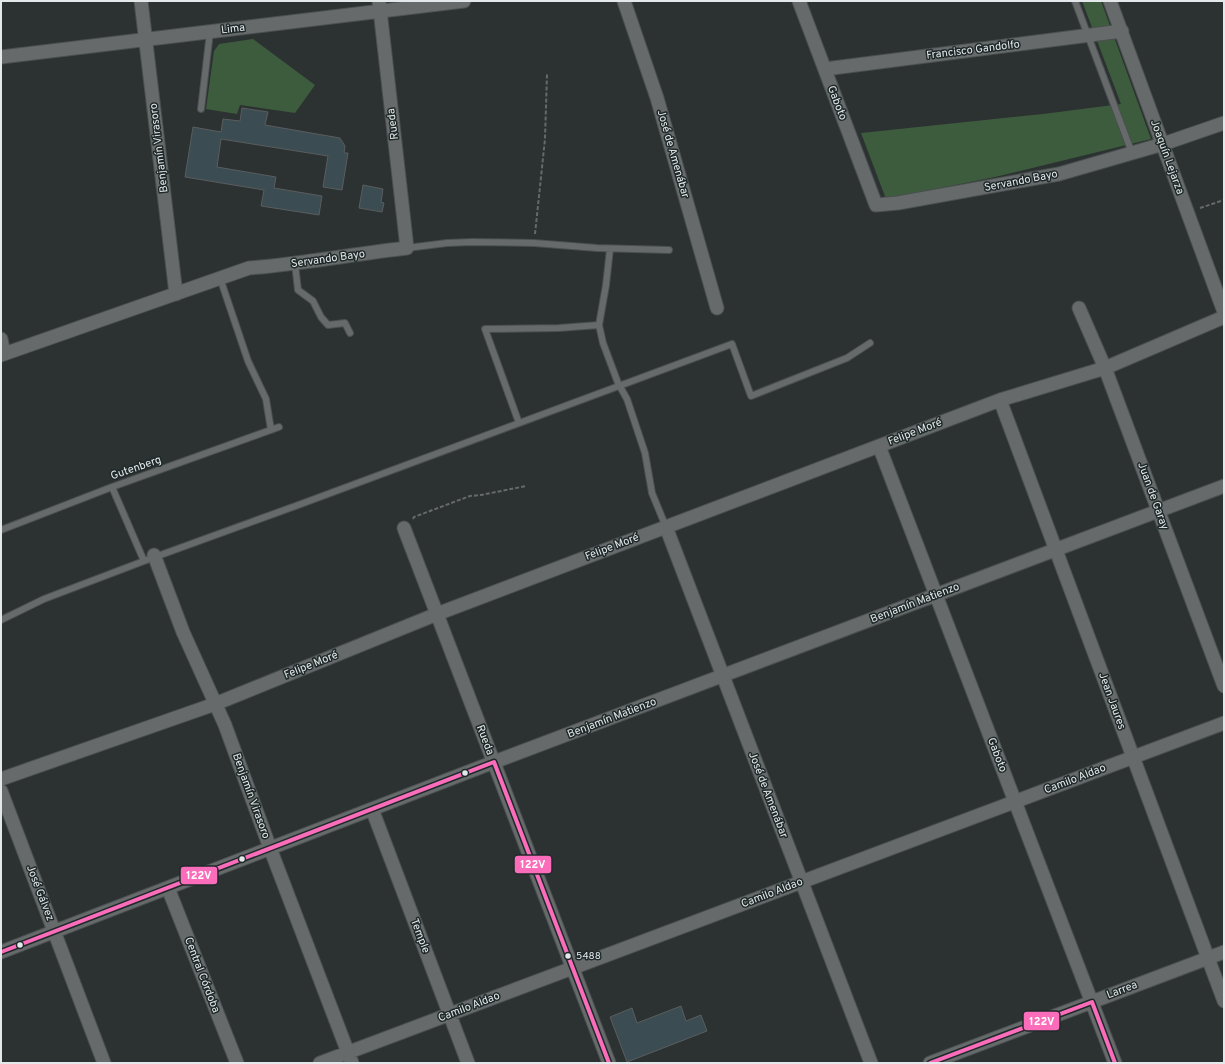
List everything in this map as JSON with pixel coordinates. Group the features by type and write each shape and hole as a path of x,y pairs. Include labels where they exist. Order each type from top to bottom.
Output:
{"street":[{"name":"Benjamín Virasoro","path":"141,1 176,294"},
{"name":"Lima","path":"1,57 210,32 380,6 464,1"},
{"name":"José de Amenábar","path":"624,1 657,98 717,308"},
{"name":"Gaboto","path":"799,1 876,205"},
{"name":"Joaquín Lejarza","path":"1110,1 1224,312"},
{"name":"Rueda","path":"380,6 407,248"},
{"name":"Francisco Gandolfo","path":"825,69 1122,32"},
{"name":"Servando Bayo","path":"876,205 913,201 1059,174 1163,144 1224,122"},
{"name":"Servando Bayo","path":"3,354 249,268 295,264 407,248"},
{"name":"Juan de Garay","path":"1079,308 1105,368 1224,686"},
{"name":"Felipe Moré","path":"1,779 215,704 437,614 1000,400 1105,368 1224,317"},
{"path":"1,339 3,354"},
{"name":"Jean Jaures","path":"1000,400 1224,1001"},
{"name":"Gaboto","path":"879,446 1115,1063"},
{"name":"Benjamín Matienzo","path":"1,952 494,762 1224,486"},
{"name":"José de Amenábar","path":"666,527 871,1063"},
{"name":"Rueda","path":"404,528 609,1063"},
{"name":"Benjamín Virasoro","path":"151,558 225,725 350,1058"},
{"name":"Camilo Aldao","path":"320,1063 350,1058 450,1014 1224,723"},
{"name":"José Gálvez","path":"1,790 104,1063"},
{"name":"Temple","path":"372,809 468,1063"},
{"name":"Central Córdoba","path":"168,888 237,1063"},
{"name":"Larrea","path":"930,1063 1224,952"}],"lane":[{"path":"1076,1 1132,153"},
{"path":"202,109 210,32"},
{"name":"Servando Bayo","path":"407,248 447,243 534,243 610,249 669,250"},
{"path":"610,249 599,325 603,343 620,386 627,399 645,453 652,493 666,527"},
{"path":"295,264 298,290 313,301 321,317 328,325 345,323 350,333"},
{"path":"220,278 248,361 266,399 271,430"},
{"path":"519,423 485,329 559,328 599,325"},
{"path":"1,620 44,599 151,558 732,344 751,396 847,358 870,343"},
{"name":"Gutenberg","path":"1,530 112,487 279,427"},
{"name":"Benjamín Virasoro","path":"112,487 151,558"}],"path":[{"path":"534,243 545,139 547,74"},
{"path":"1187,213 1224,200"},
{"path":"404,528 414,517 470,496 526,486"}],"green space":[{"path":"1082,1 1101,1 1151,139 995,177 886,199 861,133 1043,114 1121,104"},
{"path":"253,39 315,85 295,113 240,105 237,114 206,109 214,51 219,44"}],"building":[{"path":"242,108 268,112 265,125 340,138 345,146 344,153 348,153 342,190 323,187 328,156 221,139 217,167 276,177 274,188 322,196 319,215 261,206 264,190 185,177 193,127 221,132 223,119 240,121"},
{"path":"363,185 383,189 381,202 384,203 382,212 359,208"},
{"path":"681,1006 686,1021 701,1015 707,1031 627,1062 610,1017 632,1008 637,1023"}],"transit line":[{"name":"122V","path":"1,952 494,762 609,1063"},
{"name":"122V","path":"930,1063 1092,1002 1115,1063"}],"place":[{"name":"5488","path":"568,956"}]}
